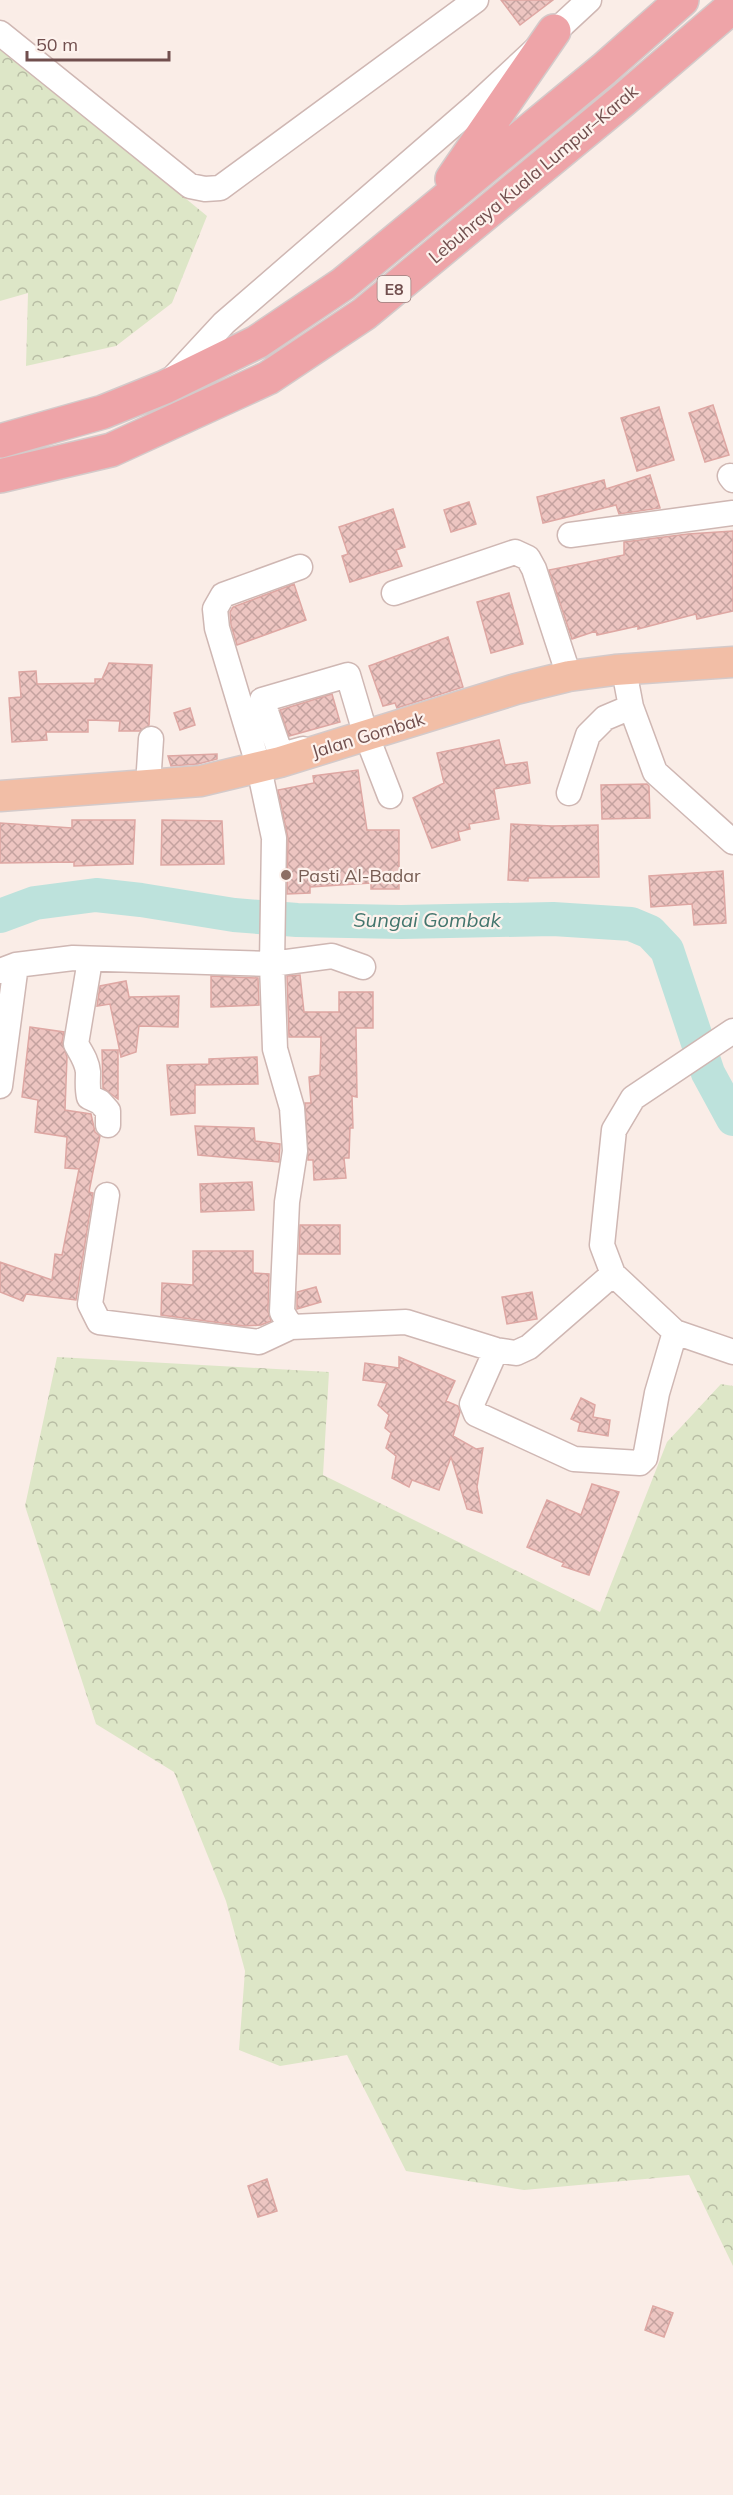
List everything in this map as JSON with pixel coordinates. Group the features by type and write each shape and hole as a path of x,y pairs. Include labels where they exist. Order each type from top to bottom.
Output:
{"highway":[{"name":"Lebuhraya Kuala Lumpur–Karak","path":"0,441 103,412 165,387 256,342 343,284 603,69 682,0"},
{"name":"Lebuhraya Kuala Lumpur–Karak","path":"0,476 111,450 268,378 364,314 733,6"},
{"path":"426,215 554,31"}],"main road":[{"name":"Jalan Gombak","path":"0,795 201,781 259,768 366,733 568,676 733,662"}],"street":[{"path":"0,33 190,186 206,189 220,188 476,0"},
{"path":"165,387 224,323 477,104 589,0"},
{"path":"701,33 733,16"},
{"path":"570,535 733,513"},
{"path":"394,593 515,552 528,558 534,569 568,676"},
{"path":"291,1327 282,1312 287,1202 295,1151 292,1108 275,1049 272,964 274,838 259,768 217,628 215,609 223,595 300,567"},
{"path":"624,670 631,707 655,772 733,842"},
{"path":"569,793 588,735 605,718 631,707"},
{"path":"366,733 390,796"},
{"path":"148,785 151,739"},
{"path":"0,1086 8,968 73,958 272,964 332,956 363,967"},
{"path":"90,960 76,1044 84,1057 88,1072 86,1086 89,1097 100,1102 108,1111 108,1125"},
{"path":"733,1031 633,1098 614,1130 602,1245 613,1275 675,1332 733,1352"},
{"path":"107,1195 90,1304 99,1322 259,1342 291,1327 406,1322 496,1350 516,1353 529,1347 613,1275"},
{"path":"496,1350 472,1404 476,1414 574,1459 640,1463 645,1458 657,1393 675,1332"}],"green space":[{"path":"0,46 207,216 172,303 116,346 26,366 28,293 0,301"},
{"path":"57,1357 329,1372 323,1475 600,1612 667,1442 721,1384 733,1386 733,2266 689,2175 524,2190 406,2171 347,2055 280,2066 239,2050 245,1971 226,1901 174,1772 96,1724 25,1506"}],"building":[{"path":"501,0 553,0 520,25"},
{"path":"713,405 729,455 705,462 689,413"},
{"path":"659,407 674,460 637,471 621,418"},
{"path":"650,475 660,508 619,514 616,505 543,523 537,497 604,480 606,489"},
{"path":"469,502 476,524 451,532 444,510"},
{"path":"393,509 405,547 396,550 402,566 350,582 342,556 348,554 339,527"},
{"path":"733,531 733,611 697,619 696,614 638,629 638,626 597,635 596,631 572,639 549,570 624,555 624,542"},
{"path":"294,584 306,620 237,645 231,625 230,612 233,607"},
{"path":"509,593 523,644 491,653 477,602"},
{"path":"448,637 463,687 397,708 395,703 383,706 369,666"},
{"path":"109,663 152,665 149,725 140,731 119,731 120,721 88,720 88,732 46,732 47,740 12,742 9,698 21,697 19,672 36,671 37,684 95,683 95,679 102,679"},
{"path":"332,694 340,722 289,736 280,710"},
{"path":"190,708 195,725 180,730 174,713"},
{"path":"499,740 505,765 527,762 530,783 494,789 499,819 469,824 470,829 458,832 460,840 432,848 413,798 444,783 437,753"},
{"path":"217,754 217,759 198,764 171,766 168,756"},
{"path":"358,770 367,830 399,830 399,889 371,889 371,883 310,887 310,893 287,894 288,838 278,790 314,783 313,776"},
{"path":"647,784 649,786 650,818 602,819 601,785"},
{"path":"72,820 135,820 133,864 74,866 74,862 0,863 0,823 72,828"},
{"path":"162,820 222,821 224,864 161,865"},
{"path":"511,824 598,825 599,877 508,880"},
{"path":"723,871 726,923 694,925 692,904 651,907 649,876"},
{"path":"300,975 304,1012 339,1012 339,992 373,992 373,1028 356,1028 357,1097 352,1096 353,1128 350,1128 349,1158 344,1158 346,1178 314,1180 313,1160 308,1160 305,1103 311,1103 309,1077 320,1075 321,1037 289,1037 287,976"},
{"path":"211,976 258,978 259,1005 211,1007"},
{"path":"126,981 129,997 179,996 178,1027 139,1026 136,1052 121,1057 110,1004 97,1006 100,986"},
{"path":"30,1027 64,1032 62,1042 67,1057 65,1110 91,1114 95,1132 100,1136 89,1192 93,1193 76,1300 26,1294 23,1301 0,1292 0,1262 52,1280 55,1254 62,1255 79,1169 65,1168 67,1137 35,1132 38,1100 22,1097"},
{"path":"102,1050 118,1050 118,1099 103,1088"},
{"path":"257,1057 258,1084 195,1085 195,1113 171,1115 167,1065 209,1064 209,1059"},
{"path":"195,1126 254,1128 255,1141 280,1144 279,1162 198,1155"},
{"path":"252,1182 254,1210 201,1212 200,1184"},
{"path":"300,1225 340,1225 340,1254 299,1254"},
{"path":"193,1251 253,1251 253,1273 269,1274 268,1311 271,1321 261,1325 244,1326 161,1315 162,1283 193,1285"},
{"path":"316,1287 321,1302 297,1309 297,1292"},
{"path":"532,1292 537,1319 507,1324 502,1297"},
{"path":"399,1357 455,1381 446,1401 458,1406 460,1412 453,1436 476,1449 483,1448 477,1487 482,1513 467,1509 451,1457 439,1490 412,1480 409,1487 392,1478 396,1456 386,1448 391,1433 385,1428 389,1415 378,1405 387,1383 363,1380 365,1363 399,1368"},
{"path":"581,1398 595,1405 593,1417 610,1420 608,1436 578,1431 580,1423 571,1419"},
{"path":"592,1484 619,1492 589,1575 562,1566 564,1563 527,1547 547,1500 581,1515"},
{"path":"267,2179 277,2211 258,2217 248,2186"},
{"path":"653,2306 673,2313 664,2337 645,2330"}],"waterway":[{"name":"Sungai Gombak","path":"0,916 35,903 96,895 234,915 297,920 401,922 553,919 631,924 650,932 667,950 708,1073 733,1119"}],"place":[{"name":"Pasti Al-Badar","path":"286,875"}]}
